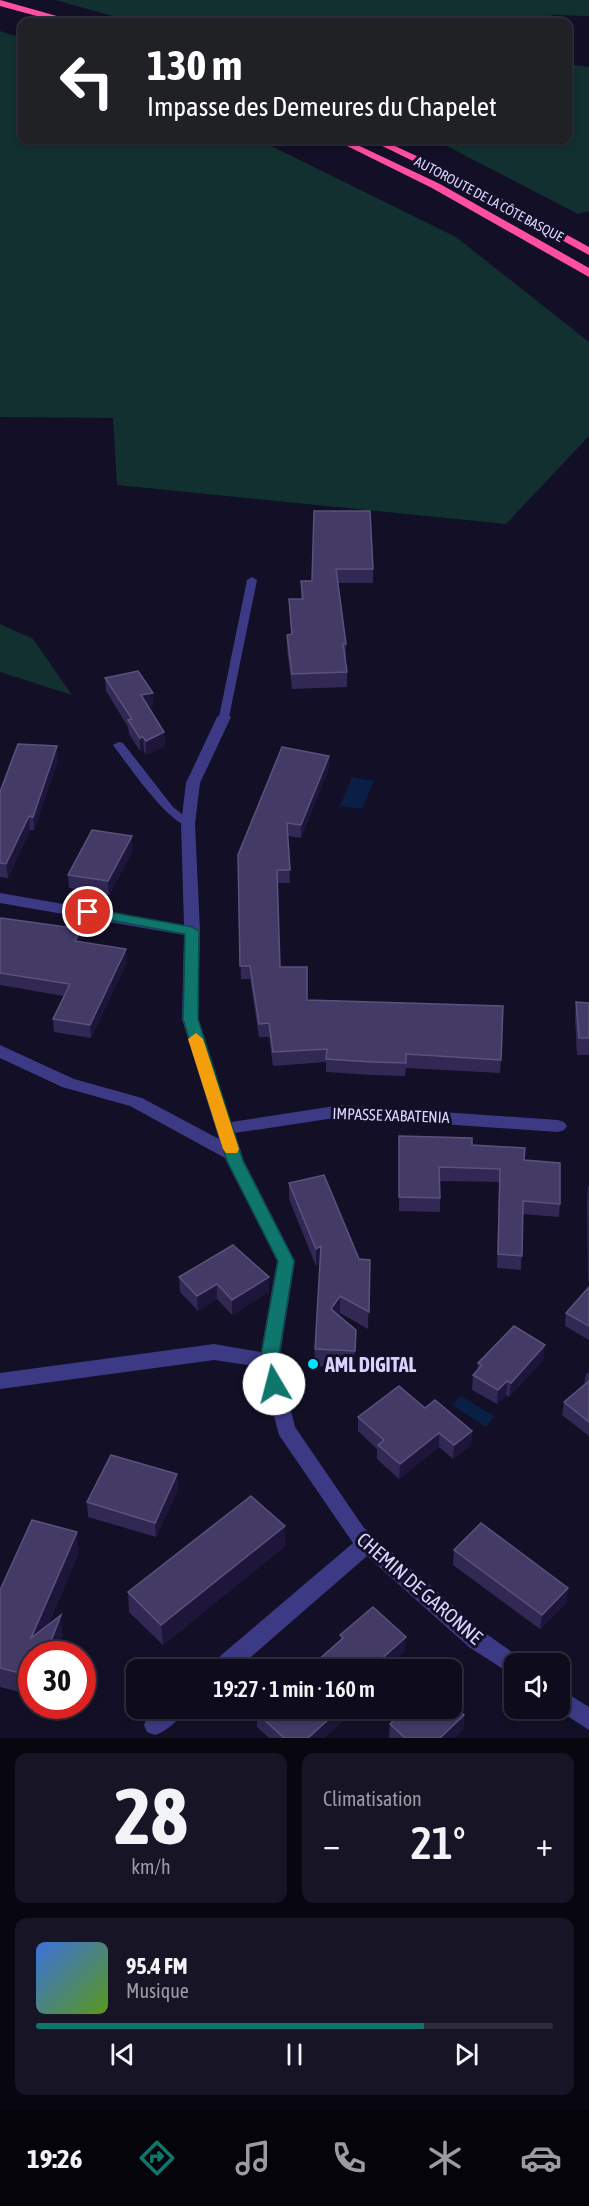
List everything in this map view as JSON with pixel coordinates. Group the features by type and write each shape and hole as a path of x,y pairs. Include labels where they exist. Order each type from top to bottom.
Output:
{"highway":[{"path":"0,3 54,18"},
{"name":"AUTOROUTE DE LA CÔTE BASQUE","path":"348,144 436,186 589,273"},
{"name":"AUTOROUTE DE LA CÔTE BASQUE","path":"384,144 456,178 589,252"}],"street":[{"name":"CHEMIN DE GARONNE","path":"224,717 193,783 188,824 192,931 190,1019 233,1154 286,1261 269,1361 286,1429 357,1534 477,1640 504,1659"},
{"path":"0,898 192,931"},
{"path":"0,1051 68,1083 136,1102 233,1154"},
{"name":"IMPASSE XABATENIA","path":"224,1129 340,1111 558,1126"},
{"path":"0,1381 214,1352 269,1361"},
{"path":"233,1659 367,1543"},
{"path":"570,1706 589,1720"},
{"path":"155,1725 162,1719"}],"lane":[{"path":"224,717 252,580"},
{"path":"119,745 169,809 188,824"}],"green space":[{"path":"55,0 589,0 589,16 552,15 551,18 120,18"},
{"path":"0,31 18,37 18,144 267,144 456,237 589,342 589,436 506,524 117,485 113,418 0,417"},
{"path":"572,65 589,67 589,211 578,214 443,144 572,144"},
{"path":"0,624 33,639 72,695 0,672"}],"water":[{"path":"352,777 374,781 362,809 340,806"},
{"path":"461,1396 494,1416 486,1427 452,1405"}],"building":[{"path":"314,511 370,511 373,569 336,569 346,644 343,644 347,672 292,674 287,635 292,634 289,599 303,599 301,581 312,581"},
{"path":"138,671 153,693 141,695 164,732 146,741 143,737 140,738 128,720 132,719 105,678"},
{"path":"18,744 57,746 33,817 29,816 6,864 0,863 0,792"},
{"path":"282,747 329,756 301,825 287,823 290,870 277,870 280,967 307,967 307,1000 503,1006 501,1060 406,1054 406,1063 372,1062 326,1059 327,1049 273,1052 269,1023 259,1024 250,966 240,966 238,855"},
{"path":"92,830 132,836 108,881 68,875"},
{"path":"1,918 81,929 75,941 126,949 90,1025 53,1019 70,984 0,973"},
{"path":"576,1002 589,1003 589,1038 579,1038"},
{"path":"399,1136 472,1138 472,1145 525,1148 524,1160 560,1163 560,1204 523,1201 522,1256 498,1254 500,1169 439,1167 440,1198 399,1197"},
{"path":"324,1175 359,1259 370,1260 369,1312 340,1296 331,1309 356,1330 355,1351 315,1349 321,1246 316,1249 289,1183"},
{"path":"233,1245 269,1277 232,1300 217,1284 197,1296 179,1277"},
{"path":"589,1287 589,1326 566,1313"},
{"path":"514,1326 545,1345 511,1383 507,1381 498,1390 473,1375 482,1365 478,1363"},
{"path":"589,1381 589,1422 564,1402"},
{"path":"399,1386 425,1408 435,1400 472,1431 454,1445 439,1433 400,1464 378,1445 384,1440 358,1417"},
{"path":"111,1455 177,1474 155,1523 87,1502"},
{"path":"251,1496 285,1526 161,1625 128,1592"},
{"path":"32,1520 77,1532 31,1638 61,1615 51,1641 18,1641 18,1672 0,1668 0,1590"},
{"path":"481,1523 568,1588 542,1615 454,1550"},
{"path":"373,1607 406,1637 381,1659 319,1659 343,1638 340,1635"},
{"path":"263,1719 329,1719 308,1738 284,1738"},
{"path":"395,1719 460,1719 440,1738 405,1738 390,1724"}],"slow traffic":[{"path":"196,1039 231,1149"}],"place":[{"name":"AML DIGITAL","path":"313,1364"}],"route":[{"path":"88,912 192,931 190,1019 211,1092 235,1161 286,1261 269,1361 274,1384"}]}
